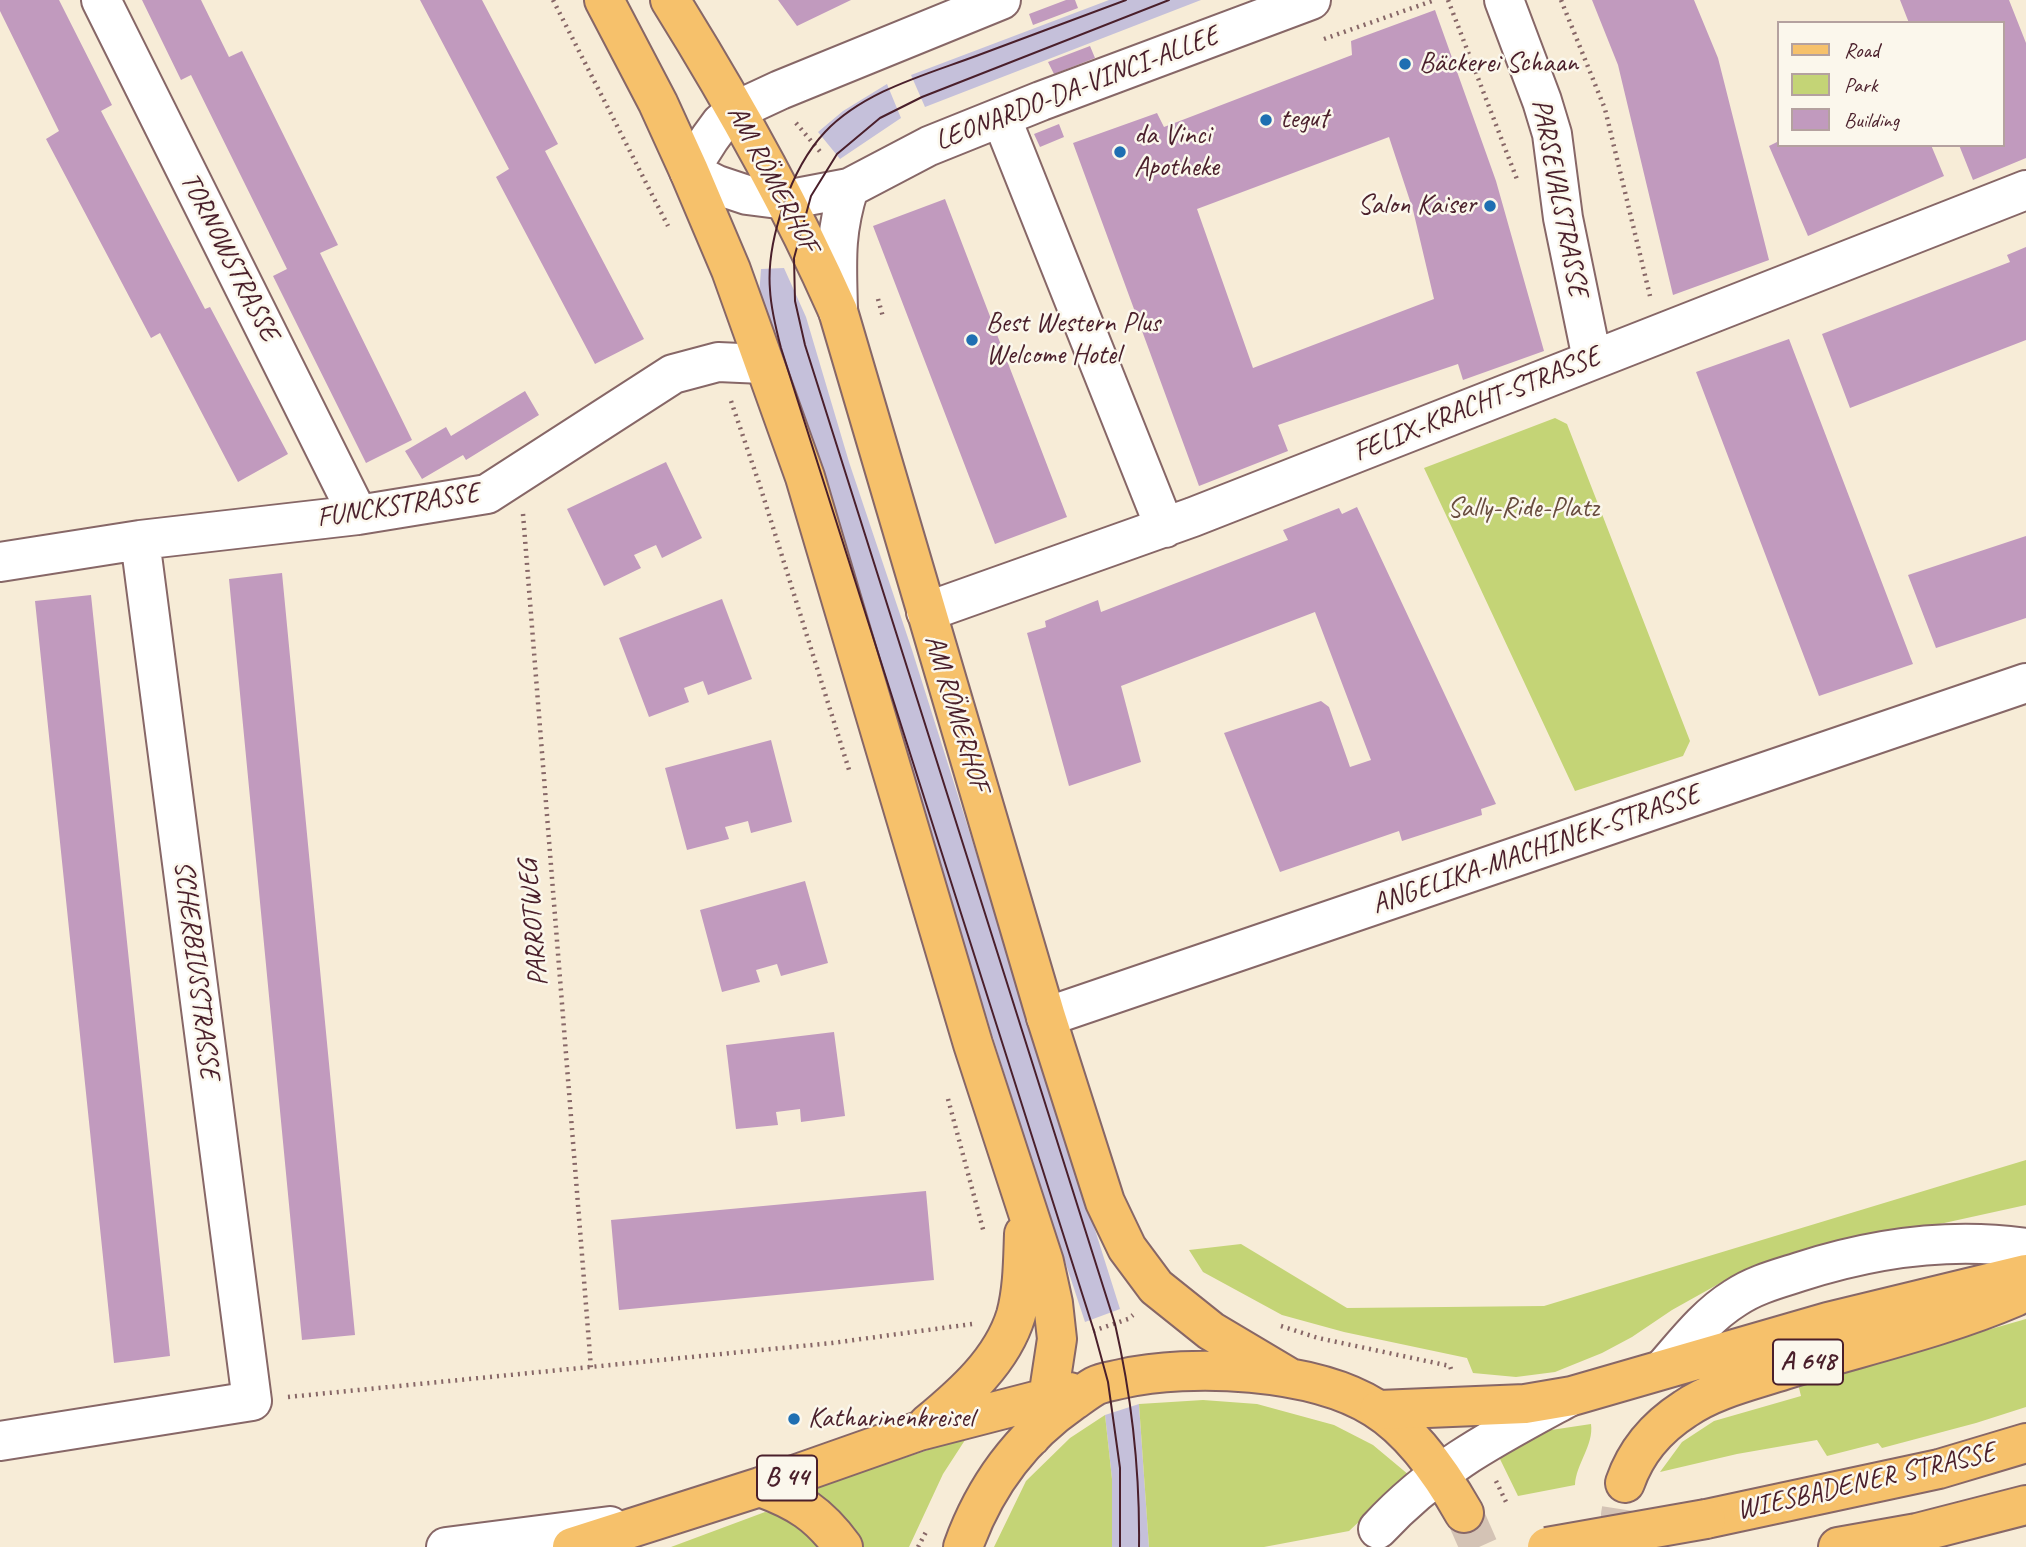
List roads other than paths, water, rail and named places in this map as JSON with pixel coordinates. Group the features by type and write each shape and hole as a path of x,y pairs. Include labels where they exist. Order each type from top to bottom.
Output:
{"main road":[{"path":"604,0 659,103 689,172 730,270 805,477 970,1034 1026,1208 1054,1303 1057,1339 1048,1398 1031,1437"},
{"name":"AM RÖMERHOF","path":"670,0 737,110 786,201 838,312 1046,1017 1105,1202 1127,1248 1156,1287 1211,1331 1290,1377"},
{"path":"919,1431 977,1379 1008,1334 1021,1289 1026,1208"},
{"path":"1379,1410 1525,1404 1572,1396 1828,1322 2026,1274"},
{"name":"A 648","path":"1625,1483 1632,1464 1658,1430 1706,1397 1819,1359 1960,1319 2026,1292"},
{"name":"B 44","path":"572,1547 760,1487 919,1431 1156,1373 1218,1371 1290,1377 1343,1394 1379,1410 1439,1472 1464,1513"},
{"name":"B 44","path":"963,1547 988,1492 1008,1463 1031,1437 1062,1409 1096,1386"},
{"name":"WIESBADENER STRASSE","path":"1547,1547 1706,1518 1939,1469 2026,1443"},
{"path":"760,1487 788,1497 818,1517 843,1547"},
{"name":"WIESBADENER STRASSE","path":"1838,1547 1917,1533 2026,1505"}],"street":[{"name":"TORNOWSTRASSE","path":"101,0 358,515"},
{"name":"LEONARDO-DA-VINCI-ALLEE","path":"689,172 747,195 786,201 849,188 904,157 1001,117 1311,0"},
{"name":"PARSEVALSTRASSE","path":"1504,0 1552,134 1563,218 1592,359"},
{"path":"689,172 721,123 737,110 986,3"},
{"path":"1001,117 1165,528"},
{"path":"838,312 837,237 839,218 849,188"},
{"name":"FELIX-KRACHT-STRASSE","path":"926,612 1165,528 2026,190"},
{"name":"FUNCKSTRASSE","path":"0,562 140,540 358,515 487,494 673,374 718,362 763,364"},
{"name":"SCHERBIUSSTRASSE","path":"0,1441 252,1401 140,540"},
{"name":"ANGELIKA-MACHINEK-STRASSE","path":"1046,1017 2026,683"},
{"path":"1663,1370 1709,1318 1735,1297 1763,1283 1830,1262 1922,1244 1973,1243 2026,1248"},
{"path":"1378,1529 1439,1472 1572,1396"},
{"path":"446,1547 654,1521"}],"tunnel":[{"path":"1620,1547 1620,1515 1625,1483"},
{"path":"1464,1513 1479,1547"}],"tram line":[{"path":"1120,1547 1120,1468 1108,1382 781,348 771,304 770,271 777,228 792,185 813,147 841,118 876,95 896,86 1126,0"},
{"path":"1139,1547 1134,1435 1115,1324 805,345 795,301 794,258 811,196 837,154 880,118 922,97 1169,0"}],"place":[{"name":"Bäckerei Schaan","path":"1405,64"},
{"name":"tegut","path":"1266,120"},
{"name":"da Vinci Apotheke","path":"1120,152"},
{"name":"Salon Kaiser","path":"1490,206"},
{"name":"Best Western Plus Welcome Hotel","path":"972,340"},
{"name":"Katharinenkreisel","path":"794,1419"}],"park label":[{"name":"Sally-Ride-Platz","path":"1523,509"}]}
